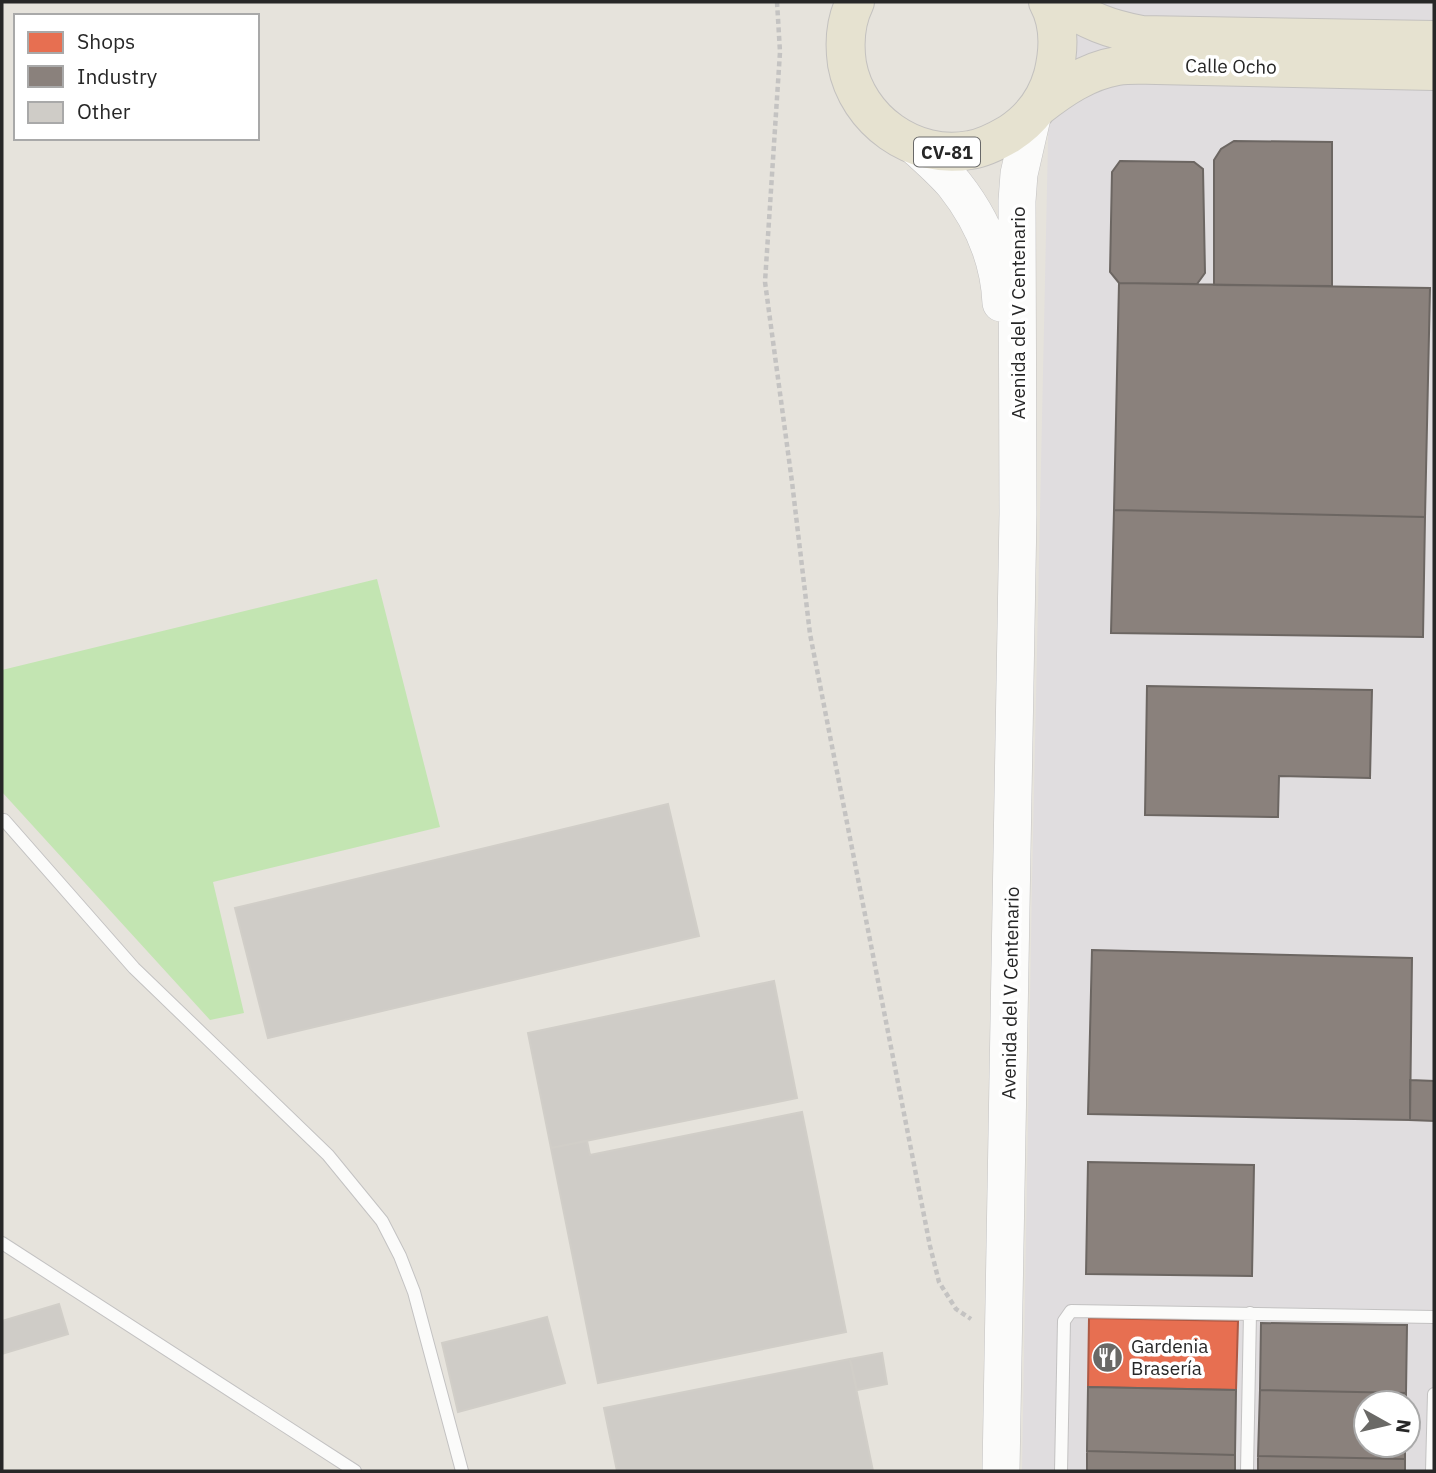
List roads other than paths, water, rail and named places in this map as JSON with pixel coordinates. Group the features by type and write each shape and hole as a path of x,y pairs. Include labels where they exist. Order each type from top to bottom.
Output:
{"main road":[{"name":"CV-81","path":"855,2 849,13 844,46 849,78 864,107 887,131 915,146 942,152 970,150 996,142 1020,127 1036,110 1051,84 1057,59 1058,34 1048,2"},
{"name":"Calle Ocho","path":"1062,2 1082,17 1141,35 1434,40"},
{"name":"Calle Ocho","path":"1036,110 1058,91 1087,76 1116,66 1434,71"},
{"name":"Avenida del V Centenario","path":"1001,1471 1018,514 1017,201 1019,174 1036,110"},
{"name":"Avenida del V Centenario","path":"915,146 953,184 984,231 993,256 1000,287 1018,514"}],"lane":[{"path":"4,820 134,968 328,1155 382,1221 414,1292 462,1471"},
{"path":"2,1243 355,1471"},
{"path":"1061,1471 1064,1321 1071,1311 1434,1317"},
{"path":"1247,1471 1250,1313"},
{"path":"1432,1471 1434,1394"}],"place":[{"name":"Gardenia Brasería","path":"1108,1357"}]}
